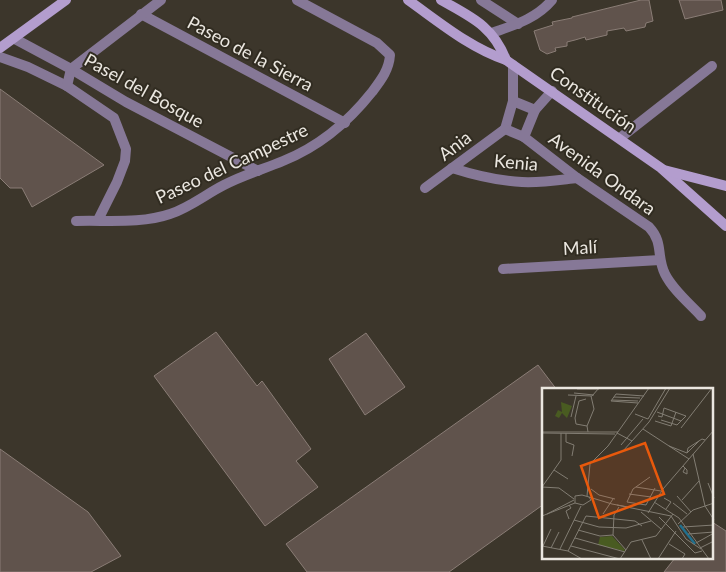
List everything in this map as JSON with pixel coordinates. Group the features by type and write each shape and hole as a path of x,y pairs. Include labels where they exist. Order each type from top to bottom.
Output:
{"street":[{"path":"0,48 66,0"},
{"path":"67,86 71,69 140,14 161,0"},
{"name":"Paseo del Campestre","path":"76,221 131,220 172,214 225,184 285,160 324,138 345,122 361,106 383,77 390,63 390,55 378,43 297,0"},
{"name":"Constitución","path":"408,0 473,45 488,54 510,62 620,138 661,168 726,226"},
{"path":"441,0 473,18 492,33 510,62 513,101 505,129"},
{"path":"481,0 518,24"},
{"path":"492,33 533,17 552,0"},
{"name":"Paseo de la Sierra","path":"140,14 345,122"},
{"name":"Pasel del Bosque","path":"14,38 126,102 258,171"},
{"path":"0,57 67,86 114,118 126,149 125,161 98,220"},
{"path":"620,138 712,66"},
{"name":"Avenida Ondara","path":"524,137 535,110 552,91"},
{"path":"513,101 535,110"},
{"path":"114,118 126,102"},
{"name":"Avenida Ondara","path":"505,129 524,137 577,178 649,227 656,235 659,244 660,260 665,274 701,316"},
{"name":"Ania","path":"425,188 505,129"},
{"name":"Kenia","path":"452,168 478,175 520,182 545,182 577,178"},
{"path":"661,168 726,186"},
{"name":"Malí","path":"502,269 660,260"}],"building":[{"path":"641,0 649,0 653,21 646,23 645,27 626,31 624,28 607,31 607,35 586,40 585,37 567,42 567,46 555,48 556,51 547,54 540,50 534,31 553,25 552,22"},
{"path":"679,0 721,0 723,10 685,19"},
{"path":"0,89 104,165 32,207 22,188 10,188 0,178"},
{"path":"216,332 257,386 262,381 311,449 296,461 318,487 265,526 154,376"},
{"path":"366,333 405,387 365,415 329,359"},
{"path":"538,365 555,388 542,388 542,505 449,572 307,572 286,544"},
{"path":"0,449 88,512 121,556 91,572 0,572"},
{"path":"714,523 726,531 726,572 664,572 673,560 714,560"}]}
